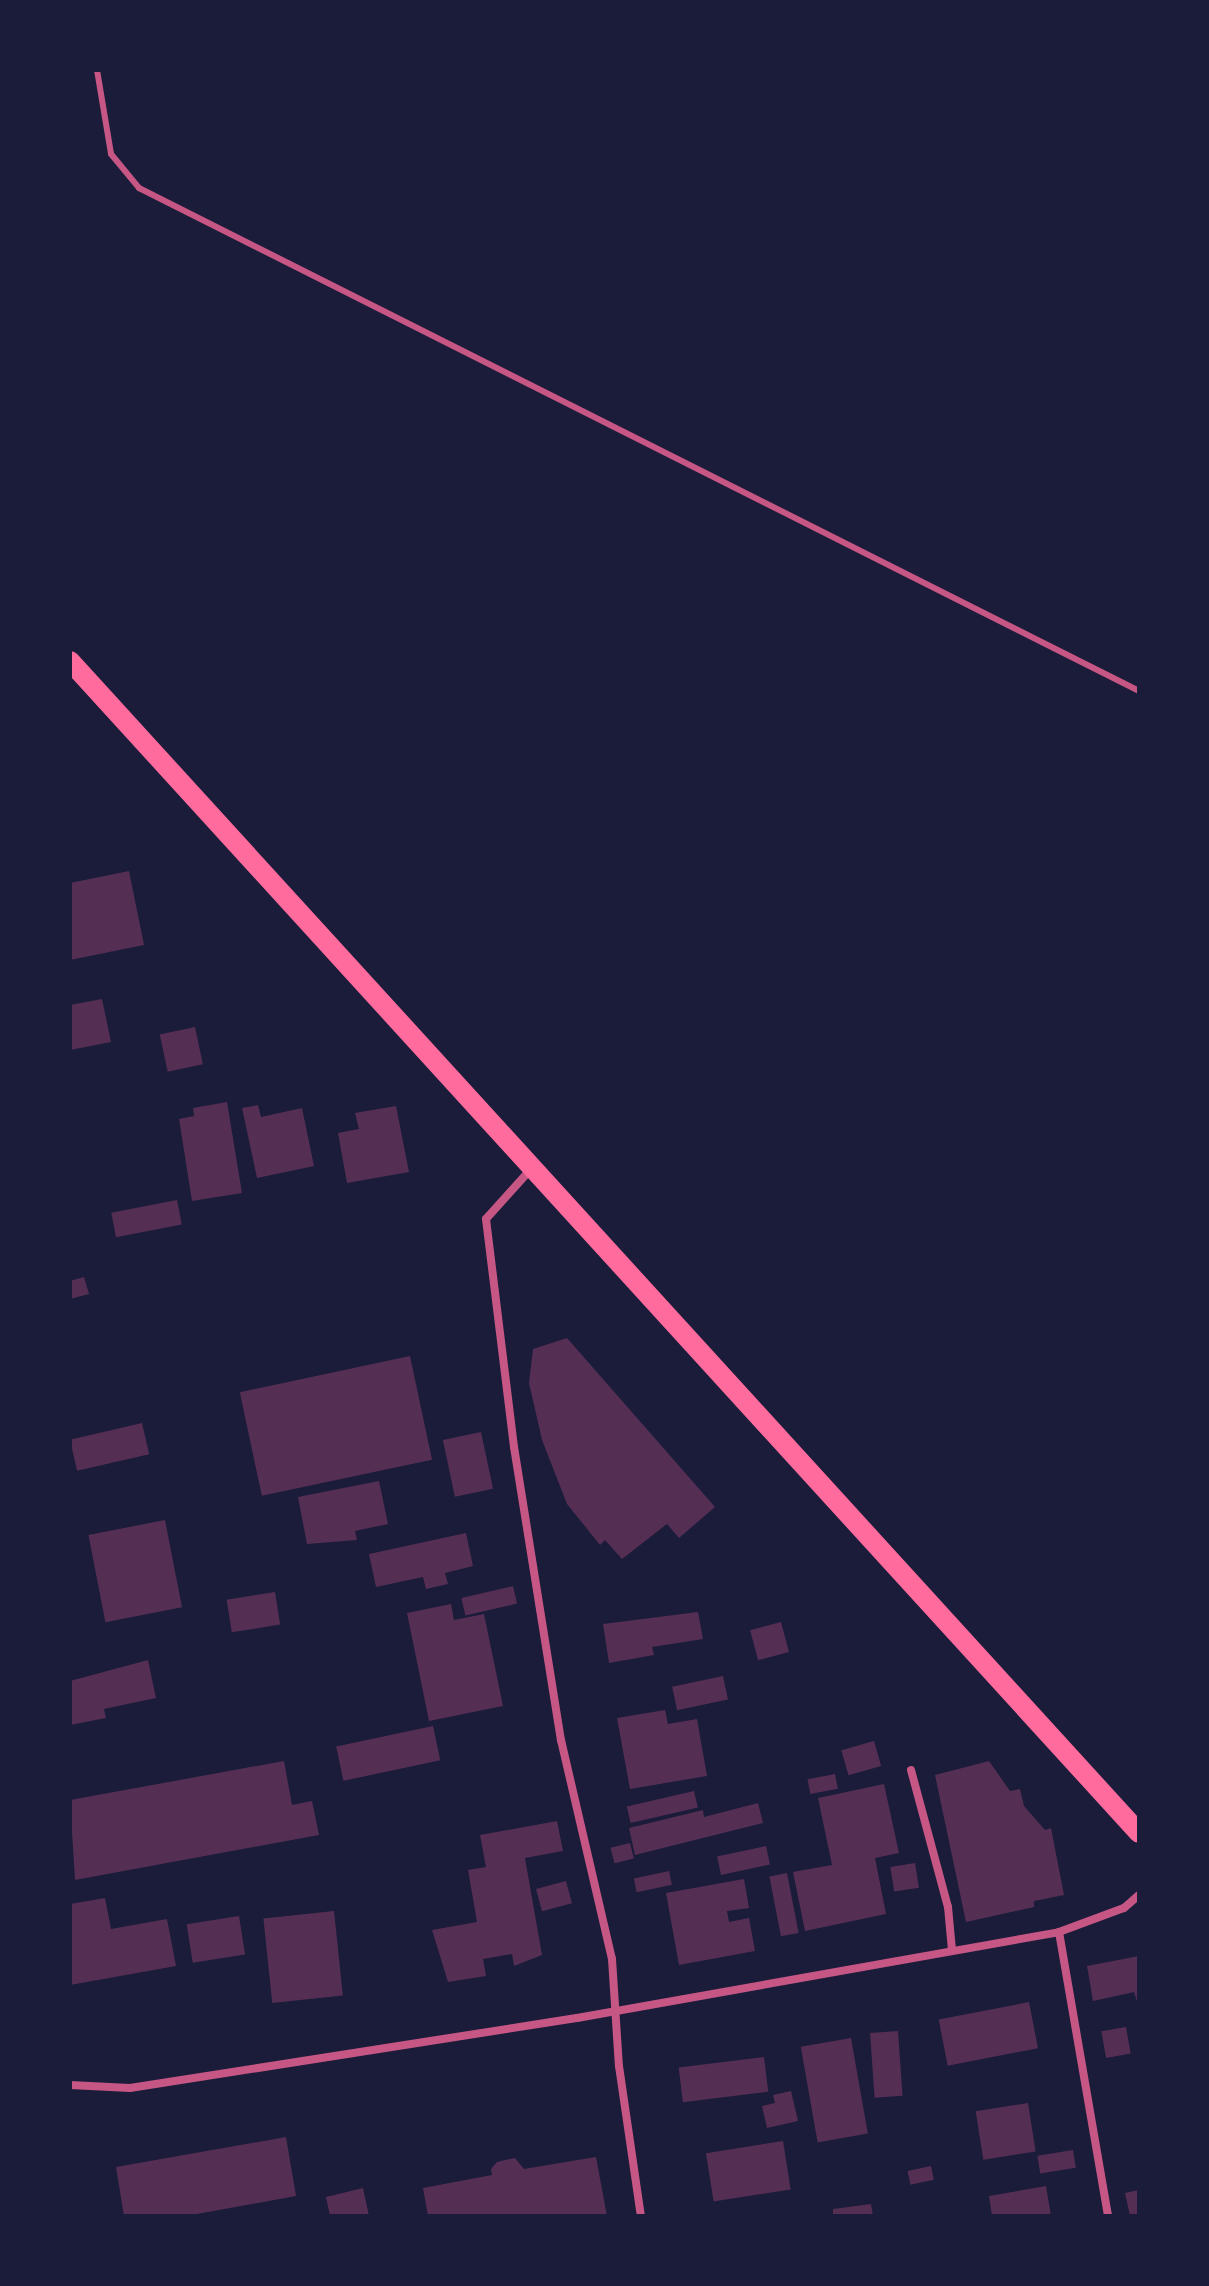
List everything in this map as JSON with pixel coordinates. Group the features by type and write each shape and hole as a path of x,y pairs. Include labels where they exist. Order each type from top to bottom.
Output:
{"main road":[{"path":"70,661 1139,1833"}],"street":[{"path":"531,1169 486,1219 514,1447 561,1740 612,1959 641,2216"},
{"path":"911,1770 948,1907 952,1950"},
{"path":"70,2085 130,2088 616,2009 1059,1932 1124,1908 1139,1895"},
{"path":"1059,1932 1108,2216"}],"lane":[{"path":"97,70 111,154 139,188 1139,691"}],"building":[{"path":"129,871 144,945 70,960 70,883"},
{"path":"102,999 111,1042 70,1050 70,1005"},
{"path":"195,1027 203,1064 168,1072 160,1034"},
{"path":"227,1102 242,1193 192,1201 179,1119 194,1116 193,1108"},
{"path":"258,1105 261,1117 302,1108 314,1166 257,1178 242,1108"},
{"path":"396,1106 409,1172 347,1183 338,1133 359,1129 355,1113"},
{"path":"177,1200 182,1225 116,1237 111,1213"},
{"path":"84,1277 89,1294 70,1299 70,1281"},
{"path":"567,1338 715,1507 679,1538 667,1524 622,1559 605,1540 600,1545 567,1504 542,1440 529,1383 533,1349"},
{"path":"410,1356 432,1460 262,1496 240,1392"},
{"path":"142,1423 149,1454 77,1471 70,1440"},
{"path":"481,1432 493,1489 455,1497 443,1440"},
{"path":"379,1481 388,1524 355,1531 357,1540 307,1544 298,1497"},
{"path":"165,1520 182,1607 105,1622 88,1535"},
{"path":"466,1533 473,1566 445,1573 448,1584 426,1589 423,1577 376,1587 369,1554"},
{"path":"513,1586 517,1604 465,1615 461,1598"},
{"path":"275,1592 280,1625 232,1632 227,1600"},
{"path":"451,1604 454,1620 484,1614 503,1706 429,1721 407,1613"},
{"path":"698,1612 703,1639 652,1647 654,1655 609,1663 603,1624"},
{"path":"781,1622 789,1652 758,1660 750,1630"},
{"path":"148,1660 156,1698 104,1709 106,1718 70,1725 70,1681"},
{"path":"723,1676 728,1699 677,1710 672,1687"},
{"path":"665,1710 668,1724 697,1719 707,1776 630,1789 617,1718"},
{"path":"433,1726 440,1760 343,1781 336,1747"},
{"path":"874,1741 881,1766 848,1775 841,1750"},
{"path":"284,1761 292,1805 312,1801 319,1835 75,1880 70,1800"},
{"path":"989,1761 1010,1791 1020,1789 1024,1806 1045,1830 1051,1828 1064,1895 1034,1901 1034,1907 966,1922 935,1775"},
{"path":"835,1774 838,1789 810,1794 808,1779"},
{"path":"884,1784 899,1853 875,1858 886,1914 805,1931 793,1872 832,1865 818,1798"},
{"path":"694,1791 698,1808 631,1823 627,1807"},
{"path":"758,1803 763,1823 635,1855 629,1828 703,1810 704,1817"},
{"path":"557,1821 563,1851 525,1858 542,1955 514,1966 512,1954 483,1959 486,1976 448,1982 432,1930 477,1922 468,1870 486,1867 480,1835"},
{"path":"630,1843 634,1859 614,1863 611,1848"},
{"path":"766,1846 770,1865 721,1875 717,1856"},
{"path":"915,1863 919,1888 894,1892 890,1867"},
{"path":"669,1871 672,1885 637,1892 634,1878"},
{"path":"787,1873 799,1933 781,1936 769,1876"},
{"path":"744,1879 749,1908 727,1911 729,1922 749,1918 755,1951 679,1965 666,1893"},
{"path":"566,1881 572,1903 542,1911 536,1889"},
{"path":"105,1898 111,1929 167,1919 176,1966 70,1985 70,1904"},
{"path":"334,1911 343,1996 272,2003 263,1918"},
{"path":"239,1916 245,1955 193,1963 187,1924"},
{"path":"1139,1956 1139,2008 1134,1992 1093,2001 1087,1966"},
{"path":"1029,2002 1038,2048 948,2066 939,2020"},
{"path":"1126,2027 1131,2054 1106,2058 1101,2031"},
{"path":"898,2031 903,2096 875,2098 870,2033"},
{"path":"851,2038 868,2134 818,2142 801,2047"},
{"path":"764,2057 768,2092 683,2102 679,2067"},
{"path":"791,2091 798,2121 767,2128 762,2106 775,2103 773,2095"},
{"path":"1028,2103 1036,2151 983,2160 976,2111"},
{"path":"286,2137 296,2196 186,2216 124,2216 116,2167"},
{"path":"783,2141 791,2189 714,2202 706,2153"},
{"path":"1073,2150 1076,2168 1040,2173 1037,2156"},
{"path":"596,2157 607,2216 428,2216 423,2188 492,2175 491,2169 497,2162 515,2158 524,2169"},
{"path":"931,2166 934,2180 910,2185 908,2171"},
{"path":"1046,2186 1051,2216 992,2216 989,2196"},
{"path":"363,2188 369,2216 330,2216 326,2197"},
{"path":"1139,2190 1139,2215 1130,2216 1125,2193"},
{"path":"871,2204 873,2216 833,2216 833,2209"}]}
